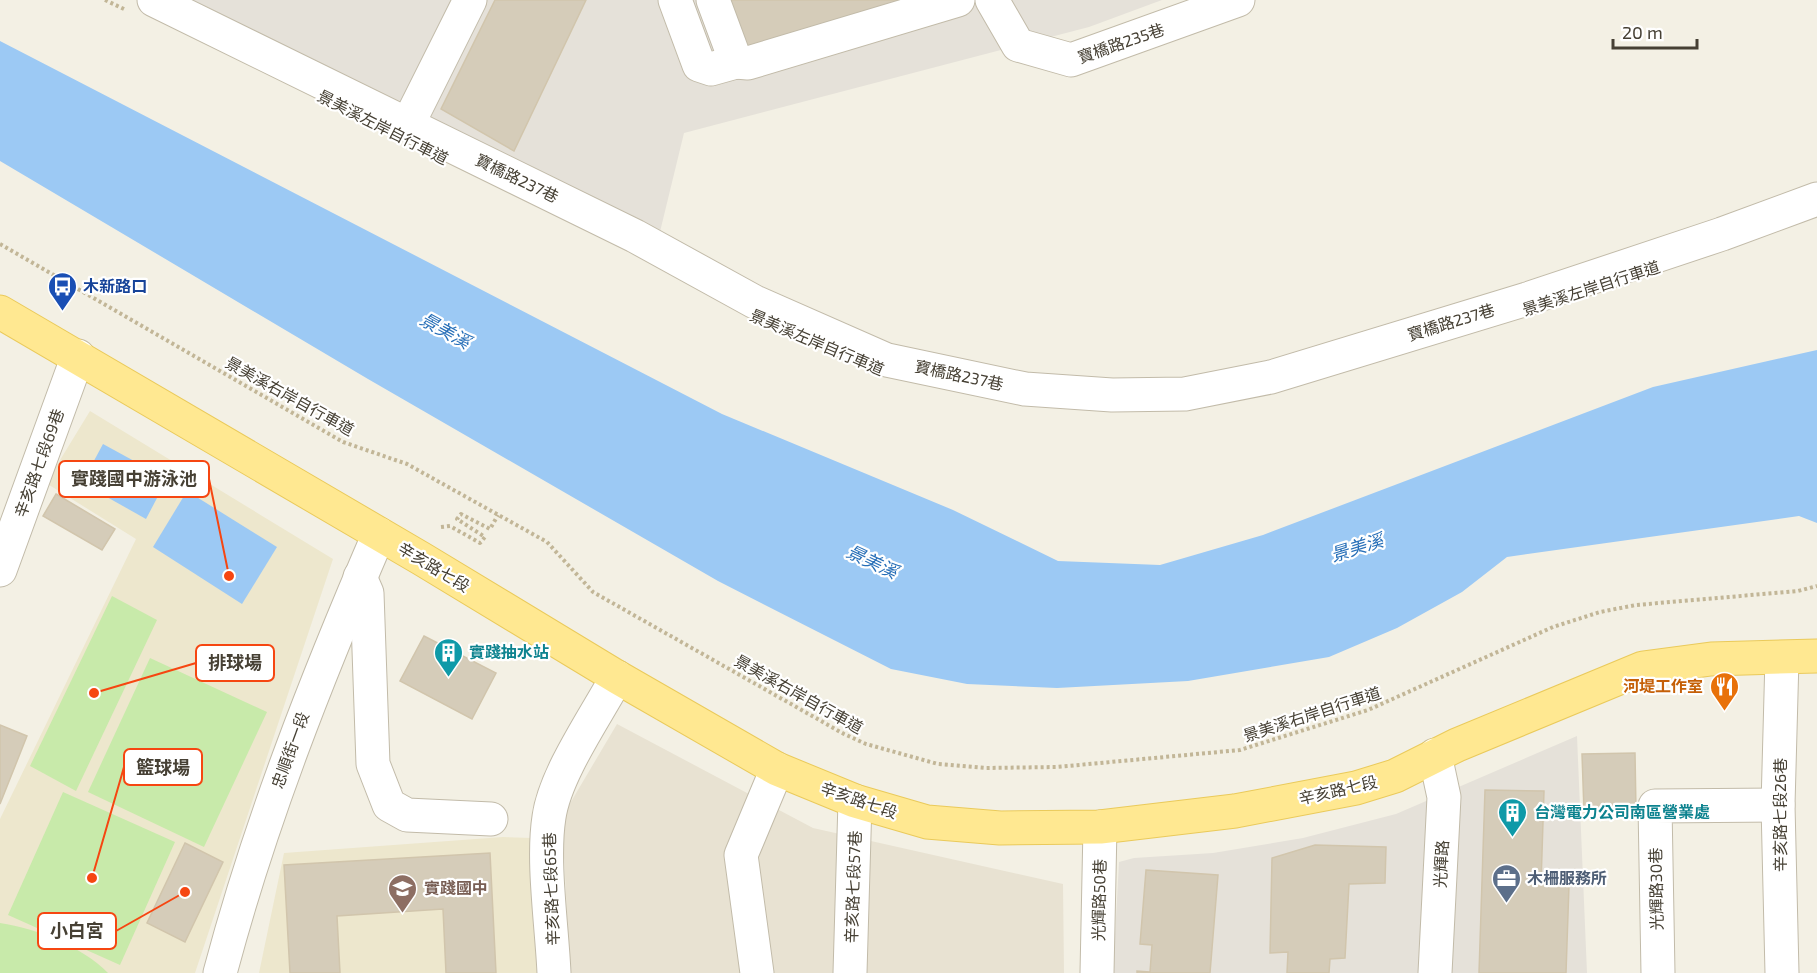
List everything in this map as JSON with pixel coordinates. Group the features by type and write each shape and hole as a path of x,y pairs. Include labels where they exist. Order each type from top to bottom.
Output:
{"main road":[{"name":"辛亥路七段","path":"0,312 379,534 617,677 777,769 855,801 927,822 1000,828 1100,826 1235,811 1356,788 1395,776 1435,755 1643,668 1711,659 1817,656"}],"street":[{"path":"408,124 470,0"},
{"path":"675,0 699,65 711,69 736,62 748,63 958,0"},
{"path":"714,0 736,62"},
{"name":"寶橋路235巷","path":"992,0 1018,45 1071,60 1238,0"},
{"name":"寶橋路237巷","path":"145,8 408,124 635,236 755,302 887,360 1025,389 1112,395 1185,394 1271,377 1527,299 1722,234 1817,199"},
{"name":"辛亥路七段69巷","path":"0,570 78,356"},
{"name":"忠順街一段","path":"220,973 267,812 318,676 379,534"},
{"path":"360,577 367,593 373,764 389,806 407,815 491,819"},
{"name":"辛亥路七段26巷","path":"1782,658 1778,805 1782,973"},
{"name":"辛亥路七段65巷","path":"554,973 547,848 549,817 556,788 617,677"},
{"name":"光輝路","path":"1435,755 1444,796 1435,973"},
{"path":"757,973 741,855 777,769"},
{"name":"辛亥路七段57巷","path":"850,973 855,801"},
{"name":"光輝路30巷","path":"1658,973 1654,806 1778,805"},
{"name":"光輝路50巷","path":"1097,973 1100,826"}],"path":[{"path":"105,0 145,8"},
{"name":"景美溪右岸自行車道","path":"0,244 343,442 407,464 547,542 593,592 844,734 867,744 938,764 986,768 1058,766 1240,750 1368,711 1553,627 1600,612 1636,605 1798,591 1817,586"},
{"path":"441,527 450,526 480,543 485,537 457,519 461,514 490,530 498,515"}],"shaded area":[{"path":"154,0 1162,0 1089,27 684,133 658,240"},
{"path":"90,411 333,559 195,973 0,973 0,819 136,539 46,483"},
{"path":"617,724 813,828 1063,884 1064,973 570,973 562,817"},
{"name":"台灣電力公司南區營業處","path":"1577,736 1587,973 1113,973 1119,862 1134,858 1213,853 1303,838 1396,814"},
{"name":"實踐國中","path":"503,837 532,838 538,973 259,973 284,853"}],"green space":[{"path":"112,596 157,620 76,791 30,766"},
{"path":"150,658 267,712 204,847 88,792"},
{"path":"63,792 175,842 120,965 8,915"},
{"path":"0,923 44,934 58,940 85,955 108,973 0,973"}],"water":[{"name":"景美溪","path":"0,41 722,414 953,510 1058,561 1160,565 1263,535 1653,387 1817,350 1817,523 1799,516 1507,557 1462,592 1397,628 1329,657 1188,681 1057,688 967,684 891,669 718,581 368,379 0,161"},
{"path":"103,444 167,479 146,519 82,483"},
{"path":"187,491 277,547 242,604 153,547"}],"building":[{"path":"495,0 586,0 514,151 441,109"},
{"path":"724,0 909,0 742,55"},
{"path":"56,494 115,529 102,550 43,516"},
{"name":"實踐抽水站","path":"424,636 496,673 472,719 400,681"},
{"path":"0,725 27,736 0,804"},
{"path":"1635,753 1636,810 1584,812 1582,754"},
{"name":"台灣電力公司南區營業處","path":"1485,790 1544,791 1541,884 1569,885 1566,973 1479,973"},
{"path":"185,843 223,862 185,942 147,923"},
{"path":"1315,845 1386,847 1385,883 1349,884 1345,958 1330,959 1329,973 1287,973 1288,952 1270,953 1272,858"},
{"path":"490,853 496,973 446,973 443,909 337,916 340,973 290,973 284,865"},
{"path":"1146,870 1218,875 1210,973 1137,973 1137,971 1150,972 1152,945 1140,944"}],"place":[{"name":"木新路口","path":"62,312"},
{"name":"實踐國中游泳池","path":"229,576"},
{"name":"實踐抽水站","path":"448,678"},
{"name":"排球場","path":"94,693"},
{"name":"河堤工作室","path":"1724,712"},
{"name":"台灣電力公司南區營業處","path":"1513,838"},
{"name":"籃球場","path":"92,878"},
{"name":"小白宮","path":"185,892"},
{"name":"木柵服務所","path":"1506,904"},
{"name":"實踐國中","path":"403,914"}]}
